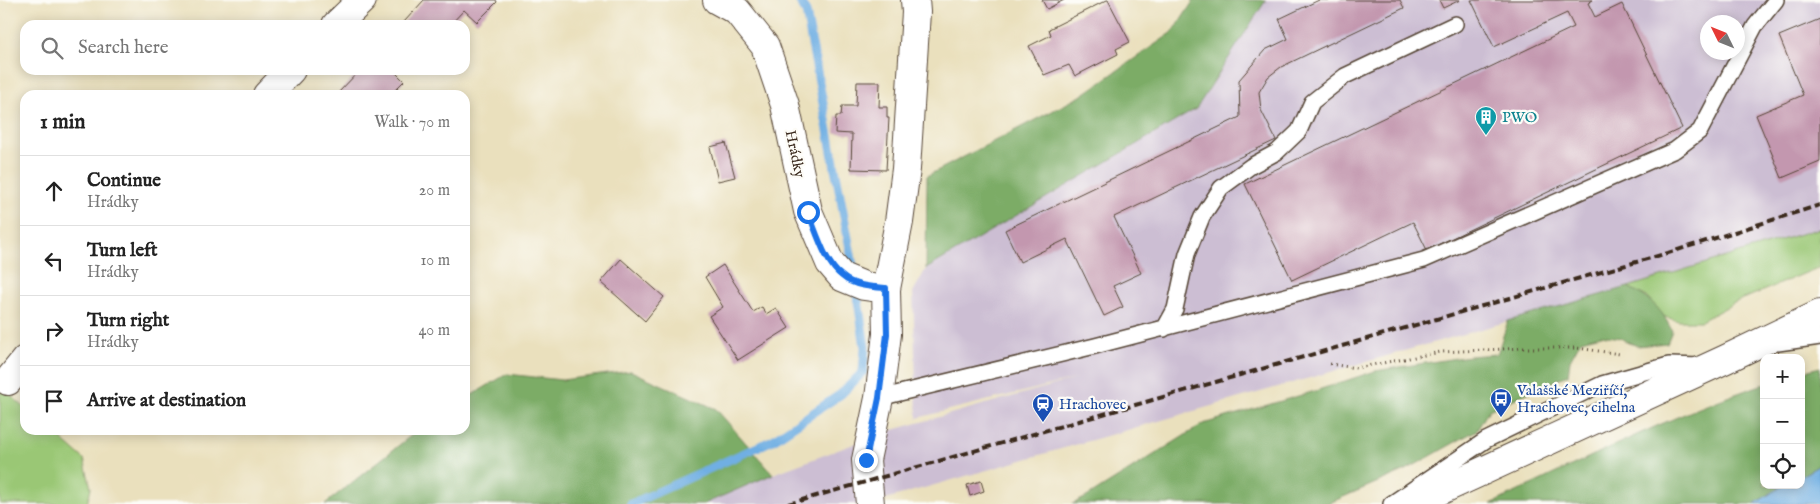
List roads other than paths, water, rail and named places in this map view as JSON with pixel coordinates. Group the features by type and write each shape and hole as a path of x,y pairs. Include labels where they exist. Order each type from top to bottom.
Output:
{"street":[{"path":"341,20 362,0"},
{"name":"Hrádky","path":"717,0 736,11 765,46 785,105 808,212 830,263 864,284"},
{"path":"870,504 866,460 879,398 887,334 864,284 899,222 906,169 916,12 915,0"},
{"path":"272,90 286,75"},
{"path":"1411,504 1820,314"},
{"path":"8,381 20,366"}],"lane":[{"path":"879,398 1164,329 1424,260 1675,150 1700,131 1755,26 1776,0"},
{"path":"1164,329 1175,309 1187,254 1202,217 1221,188 1251,166 1277,152 1298,130 1312,102 1345,76 1455,24"},
{"path":"1750,347 1820,337"},
{"path":"1391,504 1486,440 1602,384 1669,364 1709,366"}],"water":[{"path":"1820,465 1820,504 1754,504 1778,489 1805,489 1805,474"}],"waterway":[{"path":"631,504 773,440 841,394 863,372 865,347 851,254 806,12 799,0"}],"railway":[{"path":"788,504 1668,253 1820,205"}],"place":[{"name":"PWO","path":"1486,136"},
{"name":"Valašské Meziříčí, Hrachovec, cihelna","path":"1501,418"},
{"name":"Hrachovec","path":"1043,423"}]}
